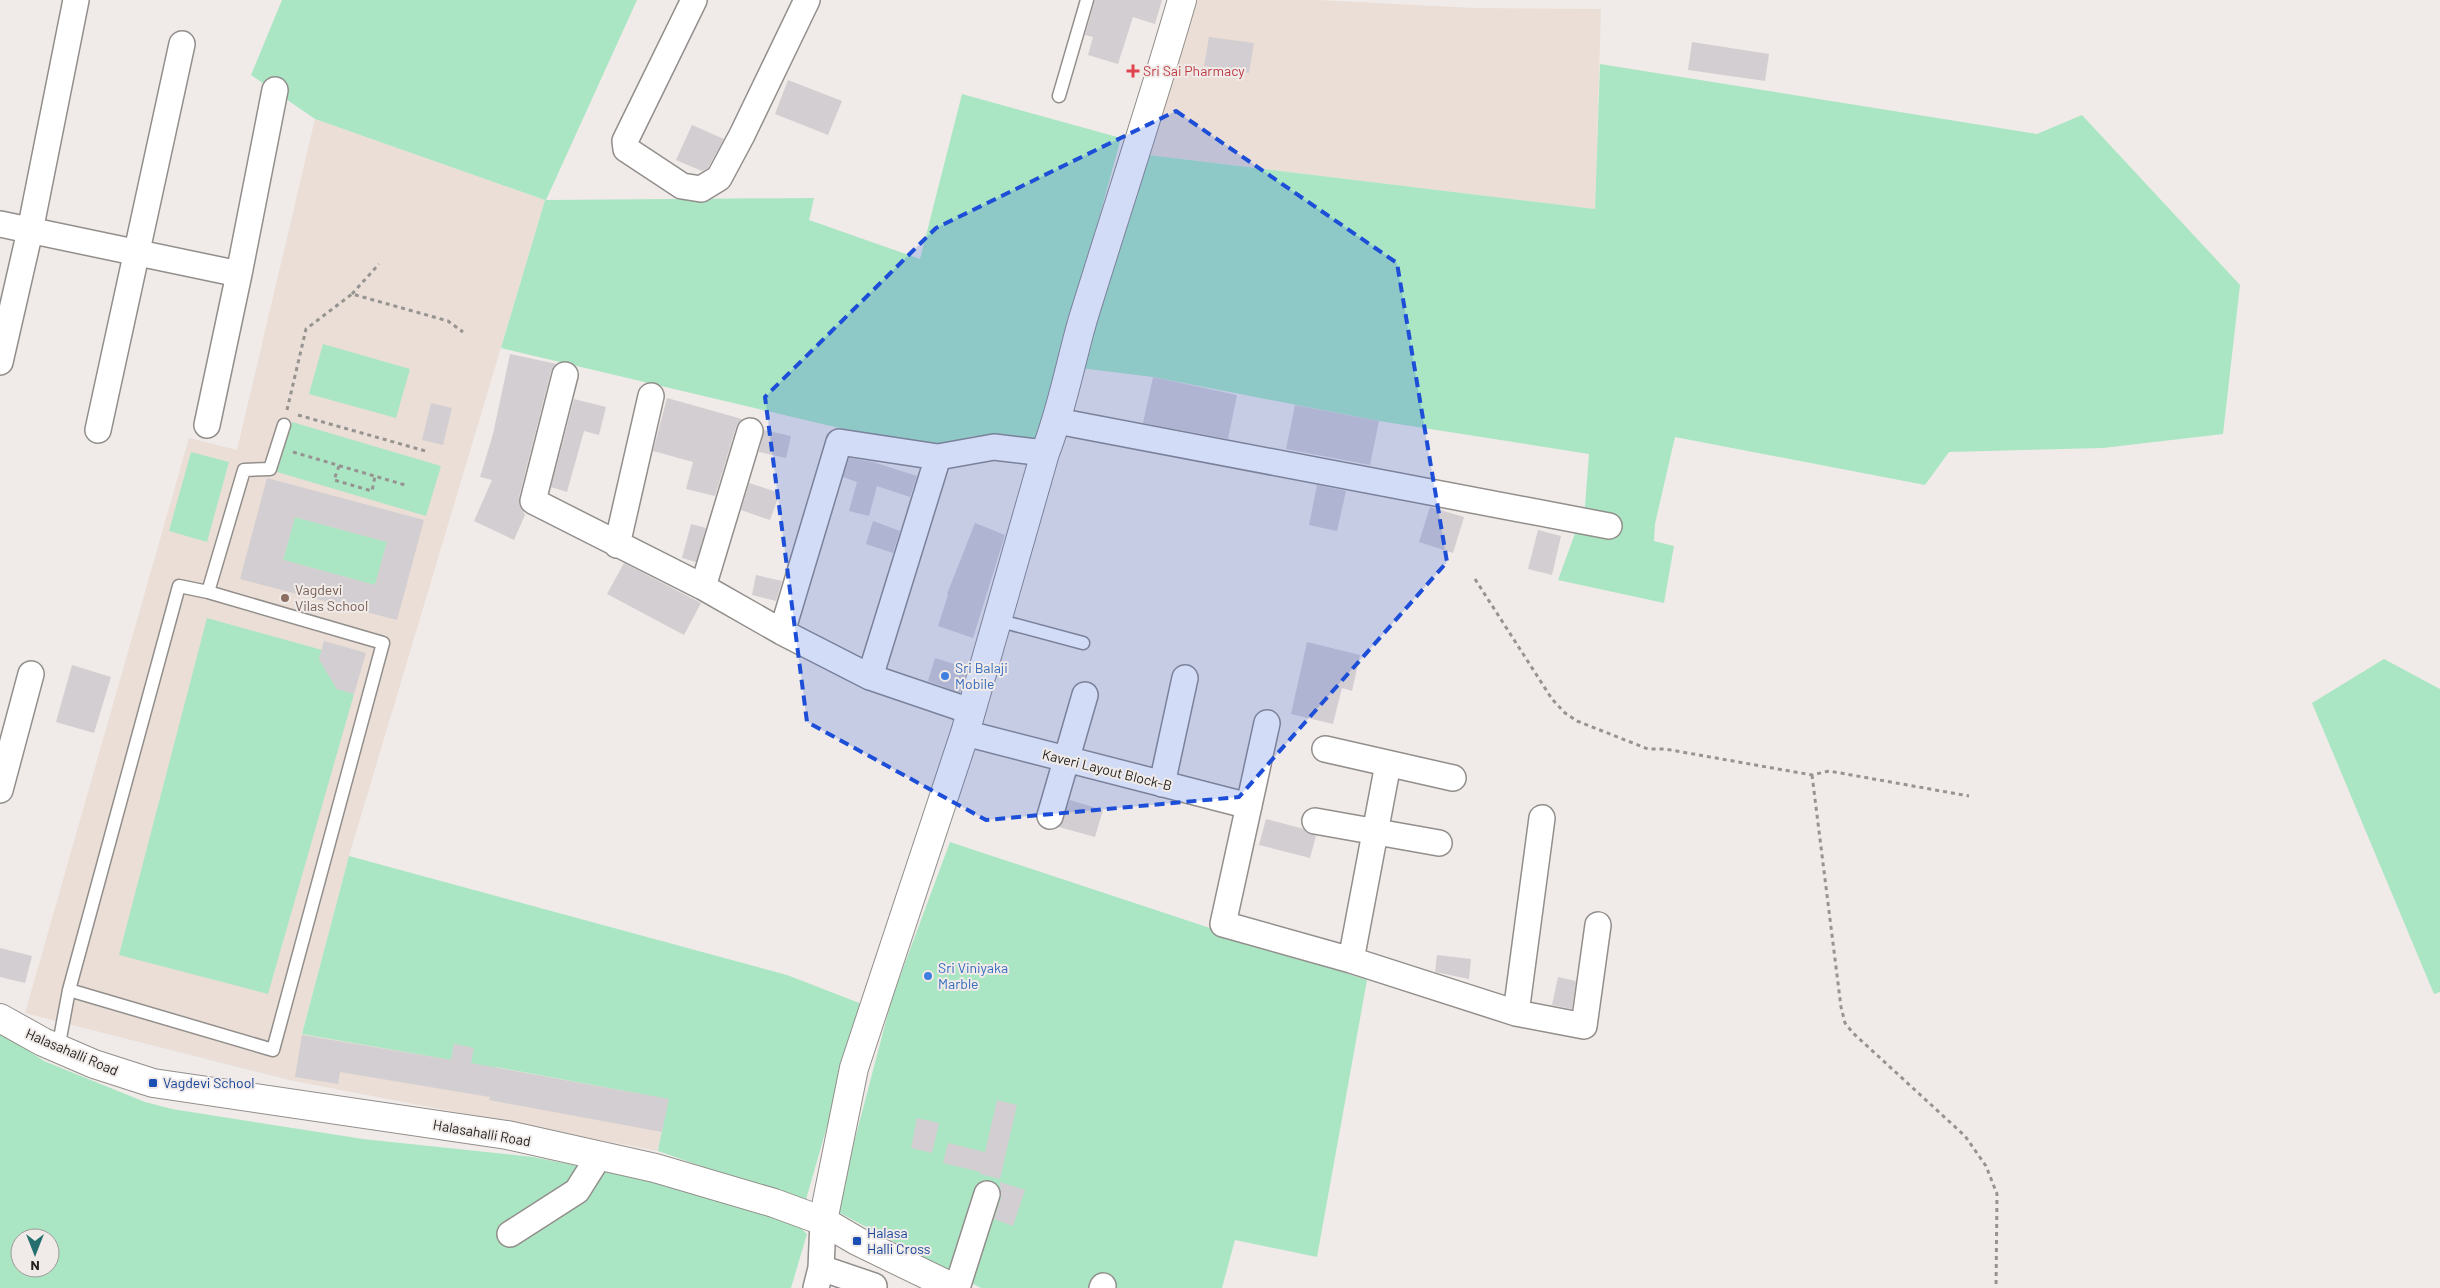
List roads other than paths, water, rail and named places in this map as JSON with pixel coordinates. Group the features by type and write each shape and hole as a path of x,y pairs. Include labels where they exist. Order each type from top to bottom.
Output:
{"street":[{"path":"0,362 30,231 76,0"},
{"path":"694,0 625,141 626,149 682,186 701,189 718,178 742,135 806,0"},
{"path":"874,1288 874,1286 818,1278 823,1221 854,1068 968,722 1045,454 1057,422 1083,321 1155,94 1182,0"},
{"path":"98,430 182,44"},
{"path":"207,424 275,90"},
{"path":"0,224 239,274"},
{"name":"Kaveri Layout Block-B","path":"566,375 533,501 703,587 782,632 870,677 968,722 1067,760 1249,806"},
{"path":"617,545 651,396"},
{"path":"1057,422 1609,526"},
{"path":"703,587 750,431"},
{"path":"782,632 840,442 938,456 994,447 1045,454"},
{"path":"870,677 938,456"},
{"path":"0,790 30,674"},
{"path":"1162,784 1185,678"},
{"path":"1050,816 1085,695"},
{"path":"1267,723 1223,924 1351,960 1516,1013 1584,1026 1598,925"},
{"path":"1325,749 1453,778"},
{"path":"1351,960 1388,764"},
{"path":"1516,1013 1542,818"},
{"path":"1315,821 1439,843"},
{"name":"Halasahalli Road","path":"0,1018 58,1049 94,1064 153,1083 507,1135 655,1168 774,1203 823,1221 857,1241 955,1288"},
{"path":"510,1234 578,1191 599,1156"},
{"path":"955,1288 988,1194"}],"lane":[{"path":"1059,96 1087,0"},
{"path":"208,592 244,470 270,470 284,425"},
{"path":"58,1049 69,990 179,586 208,592 383,643 273,1050 69,990"},
{"path":"997,620 1083,643"}],"place":[{"name":"Sri Sai Pharmacy","path":"1133,71"},
{"name":"Vagdevi Vilas School","path":"285,598"},
{"name":"Sri Balaji Mobile","path":"945,676"},
{"name":"Sri Viniyaka Marble","path":"928,976"},
{"name":"Vagdevi School","path":"153,1083"},
{"name":"Halasa Halli Cross","path":"857,1241"}]}
